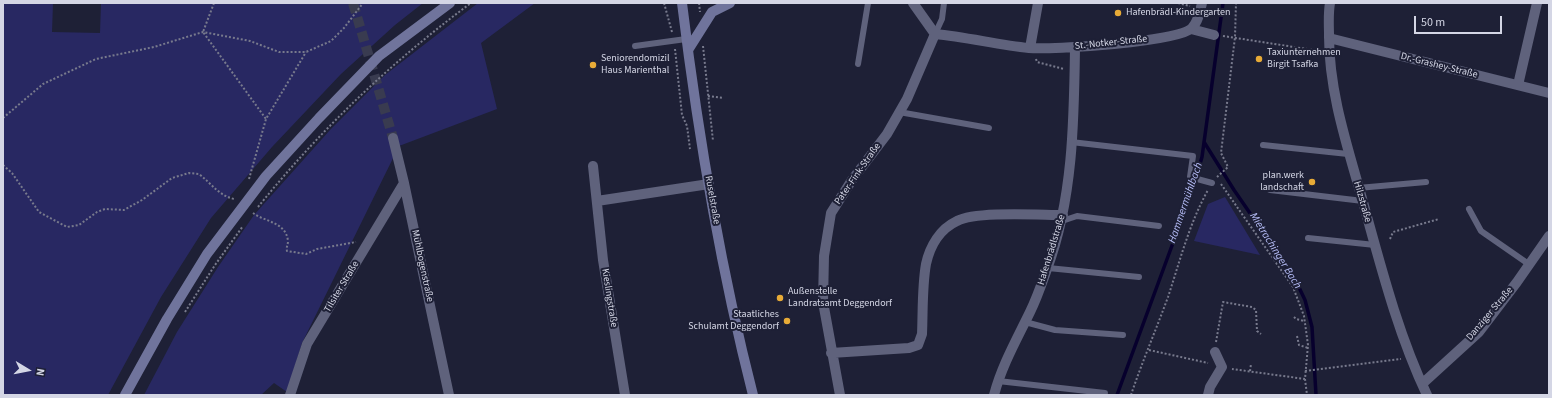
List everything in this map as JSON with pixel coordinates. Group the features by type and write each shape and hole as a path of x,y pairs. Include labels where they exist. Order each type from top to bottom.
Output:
{"main road":[{"path":"125,395 167,320 207,254 266,176 379,56 450,3"},
{"name":"Ruselstraße","path":"682,3 694,96 723,265 753,395"},
{"path":"688,50 712,12 730,3"}],"street":[{"path":"913,3 935,34"},
{"path":"1030,48 1038,3"},
{"path":"1191,29 1197,21 1202,3"},
{"name":"Hilzstraße","path":"1330,3 1328,53 1335,97 1348,154 1411,358 1427,395"},
{"path":"1518,85 1537,3"},
{"name":"St.-Notker-Straße","path":"935,34 1030,48 1075,48 1168,36 1191,29 1214,34"},
{"name":"Pater-Fink-Straße","path":"840,395 831,353 823,302 824,256 831,213 852,180 886,134 907,99 935,34"},
{"name":"Dr.-Grashey-Straße","path":"1329,38 1549,94"},
{"name":"Hafenbrädlstraße","path":"994,395 998,381 1048,268 1063,218 1071,142 1075,48"},
{"name":"Mühlbogenstraße","path":"393,138 404,183 448,395"},
{"name":"Kieslingstraße","path":"593,166 603,260 625,395"},
{"name":"Tilsiter Straße","path":"290,395 307,344 404,183"},
{"path":"597,201 709,184"},
{"path":"831,353 909,348 918,345 922,334 926,264 931,247 943,230 958,220 980,215 1063,218"},
{"name":"Danziger Straße","path":"1422,384 1478,332 1530,265 1549,236"},
{"path":"1208,395 1210,387 1222,367 1215,352"}],"lane":[{"path":"858,64 868,3"},
{"path":"935,34 942,19 944,3"},
{"path":"635,46 686,39"},
{"path":"899,112 989,128"},
{"path":"1071,142 1193,156 1190,177 1212,183"},
{"path":"1263,145 1348,154"},
{"path":"1358,188 1426,182"},
{"path":"1270,190 1362,201"},
{"path":"1469,209 1481,231 1530,265"},
{"path":"1063,218 1077,216 1159,226"},
{"path":"1308,238 1375,245"},
{"path":"1048,268 1139,277"},
{"path":"1025,322 1055,330 1123,335"},
{"path":"998,381 1105,393"}],"path":[{"path":"203,32 214,3"},
{"path":"3,118 43,84 96,59 154,47 203,32 250,41 279,52 306,52 331,41 344,28 363,3"},
{"path":"248,219 277,183 327,128 384,71 471,3"},
{"path":"664,3 668,12 674,40 682,115 686,126 692,156"},
{"path":"1236,3 1235,37 1221,153 1228,167 1217,178 1294,287 1304,321 1308,348 1305,371 1307,395"},
{"path":"203,32 266,119"},
{"path":"1235,37 1328,53"},
{"path":"703,40 708,96"},
{"path":"1030,48 1037,62 1062,67 1074,80"},
{"path":"247,185 266,119 306,52"},
{"path":"694,96 723,98"},
{"path":"3,165 16,178 39,212 67,228 79,225 97,212 105,209 124,210 142,200 172,178 189,173 199,174 216,191 225,197 236,200"},
{"path":"1132,395 1149,350 1191,226 1199,206 1212,183"},
{"path":"253,213 258,217 275,222 280,227 288,241 287,250 306,254 317,249 339,244 356,242 367,244"},
{"path":"1390,239 1393,232 1439,219"},
{"path":"183,317 215,265 244,225"},
{"path":"1215,352 1223,302 1252,307 1256,310 1257,330 1260,334"},
{"path":"1294,317 1296,320 1304,321"},
{"path":"1297,336 1299,345 1308,348"},
{"path":"1149,350 1222,367 1305,379"},
{"path":"1305,371 1411,358"},
{"path":"1250,371 1251,364"}],"shaded area":[{"path":"3,3 53,3 52,32 100,33 101,3 423,3 395,25 341,74 272,147 211,218 161,297 108,395 3,395"},
{"path":"478,3 535,3 481,43 497,109 399,146 302,343 287,392 274,383 261,395 144,395 177,332 218,267 254,215 330,130 385,75"},
{"path":"1225,197 1260,255 1194,241 1208,204"}],"waterway":[{"name":"Hammermühlbach","path":"1117,395 1191,194 1202,157 1223,3"},
{"name":"Mietrachinger Bach","path":"1204,142 1234,190 1294,277 1305,300 1312,327 1316,395"}],"tunnel":[{"path":"353,3 393,138"}],"place":[{"name":"Hafenbrädl-Kindergarten","path":"1118,13"},
{"name":"Taxiunternehmen Birgit Tsafka","path":"1259,59"},
{"name":"Seniorendomizil Haus Marienthal","path":"593,65"},
{"name":"plan.werk landschaft","path":"1312,182"},
{"name":"Außenstelle Landratsamt Deggendorf","path":"780,298"},
{"name":"Staatliches Schulamt Deggendorf","path":"787,321"}]}
